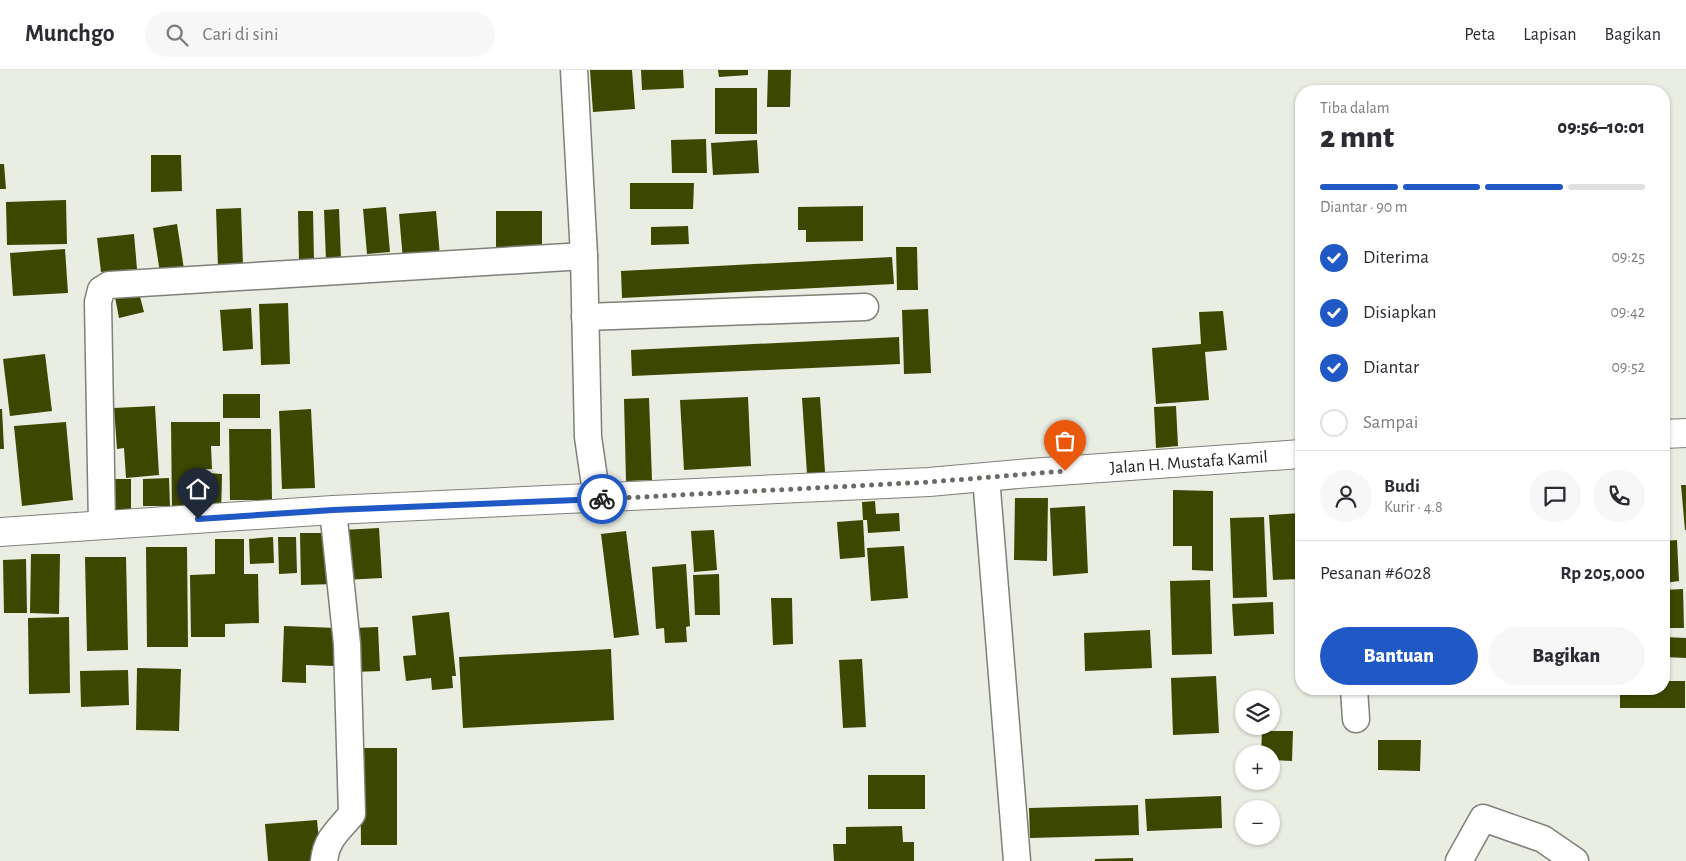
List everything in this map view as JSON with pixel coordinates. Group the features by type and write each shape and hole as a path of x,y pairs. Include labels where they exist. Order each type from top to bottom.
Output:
{"street":[{"path":"574,70 584,256 588,437 596,499"},
{"path":"102,525 98,302 101,290 109,285 584,256"},
{"path":"585,317 865,307"},
{"path":"1670,434 1686,433"},
{"name":"Jalan H. Mustafa Kamil","path":"0,532 333,510 596,499 986,477 1295,454"},
{"path":"986,477 1017,861"},
{"path":"324,861 325,850 332,835 352,814 347,644 333,510"},
{"path":"1354,695 1356,720"},
{"path":"1459,861 1483,818 1543,839 1575,861"}],"building":[{"path":"590,70 632,70 635,109 593,112"},
{"path":"641,70 683,70 684,88 642,90"},
{"path":"718,70 748,70 748,75 719,77"},
{"path":"768,70 791,70 790,107 767,107"},
{"path":"715,88 757,88 757,134 715,134"},
{"path":"706,139 707,173 672,173 671,140"},
{"path":"757,140 759,173 713,175 711,143"},
{"path":"151,155 181,155 182,191 151,192"},
{"path":"0,164 4,164 6,189 0,189"},
{"path":"630,183 694,183 693,209 630,209"},
{"path":"66,200 67,244 7,245 6,202"},
{"path":"863,206 863,241 806,242 806,230 798,230 798,207"},
{"path":"386,207 390,252 367,254 363,209"},
{"path":"241,208 243,266 218,267 216,209"},
{"path":"339,209 341,259 326,260 324,210"},
{"path":"298,211 313,211 314,261 299,262"},
{"path":"436,211 440,256 403,260 399,214"},
{"path":"496,211 542,211 542,248 496,248"},
{"path":"177,224 184,269 160,273 153,228"},
{"path":"688,226 689,244 651,245 651,227"},
{"path":"134,234 137,269 101,272 97,238"},
{"path":"896,247 917,247 918,290 897,290"},
{"path":"65,249 68,293 13,296 10,253"},
{"path":"892,257 894,284 622,298 621,271"},
{"path":"139,293 144,312 119,318 115,297"},
{"path":"288,303 290,364 261,365 259,304"},
{"path":"251,308 253,349 223,351 220,310"},
{"path":"928,309 931,373 904,374 902,310"},
{"path":"1223,311 1227,350 1205,352 1209,400 1156,404 1152,348 1201,344 1199,312"},
{"path":"899,337 900,364 632,376 631,350"},
{"path":"45,354 52,411 10,416 3,359"},
{"path":"223,394 260,394 260,418 223,418"},
{"path":"748,397 751,466 684,470 680,400"},
{"path":"820,397 825,472 807,474 802,398"},
{"path":"649,398 652,480 626,481 624,399"},
{"path":"155,406 159,475 126,478 124,448 117,449 114,408"},
{"path":"1176,406 1178,446 1156,448 1154,407"},
{"path":"0,409 2,409 4,449 0,449"},
{"path":"311,409 315,488 282,489 279,411"},
{"path":"66,422 73,500 22,506 14,426"},
{"path":"171,422 220,422 220,446 211,446 212,469 194,470 194,513 172,513"},
{"path":"229,429 271,429 272,500 230,500"},
{"path":"208,473 222,474 221,514 207,513"},
{"path":"169,478 170,506 143,506 143,479"},
{"path":"111,479 131,479 131,515 111,515"},
{"path":"1681,485 1686,485 1686,530 1685,530"},
{"path":"1173,490 1213,491 1213,571 1192,570 1192,546 1173,546"},
{"path":"1015,498 1048,498 1047,561 1014,560"},
{"path":"875,501 876,514 899,513 900,531 868,533 867,520 863,520 862,502"},
{"path":"1085,506 1088,573 1053,576 1050,508"},
{"path":"1295,513 1295,579 1273,580 1269,515"},
{"path":"1264,517 1267,597 1233,598 1230,518"},
{"path":"863,520 865,557 840,559 837,522"},
{"path":"379,528 382,578 344,580 342,530"},
{"path":"714,530 717,570 694,572 691,531"},
{"path":"626,531 639,635 614,638 601,534"},
{"path":"300,533 334,533 334,584 301,585"},
{"path":"273,537 274,563 250,564 249,539"},
{"path":"278,537 296,537 297,573 279,574"},
{"path":"215,539 244,539 244,574 258,574 259,623 225,624 225,637 191,637 190,575 215,574"},
{"path":"1677,540 1679,581 1670,582 1670,541"},
{"path":"904,546 908,598 871,601 867,548"},
{"path":"146,547 187,547 188,647 147,647"},
{"path":"31,554 60,554 59,614 30,613"},
{"path":"85,557 126,557 128,650 87,651"},
{"path":"26,559 27,613 4,613 3,560"},
{"path":"686,564 690,626 686,627 687,642 665,643 664,628 656,629 652,567"},
{"path":"719,574 720,615 695,615 693,575"},
{"path":"1210,580 1212,654 1172,655 1170,581"},
{"path":"1683,589 1684,628 1670,628 1670,590"},
{"path":"771,598 792,598 793,644 773,645"},
{"path":"1273,602 1274,634 1234,636 1232,604"},
{"path":"449,612 456,676 452,676 453,688 432,690 431,678 406,681 403,656 416,655 412,616"},
{"path":"69,617 70,693 29,694 28,618"},
{"path":"284,626 337,628 335,666 306,665 306,683 282,682"},
{"path":"378,627 380,671 354,672 352,628"},
{"path":"1150,630 1152,668 1085,671 1084,633"},
{"path":"1670,637 1686,638 1686,658 1670,657"},
{"path":"611,649 614,720 463,728 459,657"},
{"path":"862,659 866,727 843,728 839,660"},
{"path":"137,668 181,669 179,731 136,730"},
{"path":"128,670 129,705 81,707 80,671"},
{"path":"1216,676 1219,733 1173,735 1171,678"},
{"path":"1670,681 1685,681 1685,708 1620,708 1620,695 1670,695"},
{"path":"1280,731 1293,731 1292,761 1280,760 1280,745 1261,745 1262,735 1280,735"},
{"path":"1378,740 1421,740 1420,771 1378,770"},
{"path":"360,748 397,748 397,845 361,845"},
{"path":"868,775 925,775 925,809 868,809"},
{"path":"1221,796 1222,828 1147,831 1145,799"},
{"path":"1138,805 1139,835 1030,838 1029,808"},
{"path":"317,820 321,861 268,861 265,824"},
{"path":"902,826 903,842 914,842 914,861 834,861 833,844 846,844 846,827"},
{"path":"1133,858 1133,861 1095,861 1095,859"}],"way so far":[{"path":"602,499 929,482 1065,471"}],"route":[{"path":"198,519 333,510 602,499"}]}
